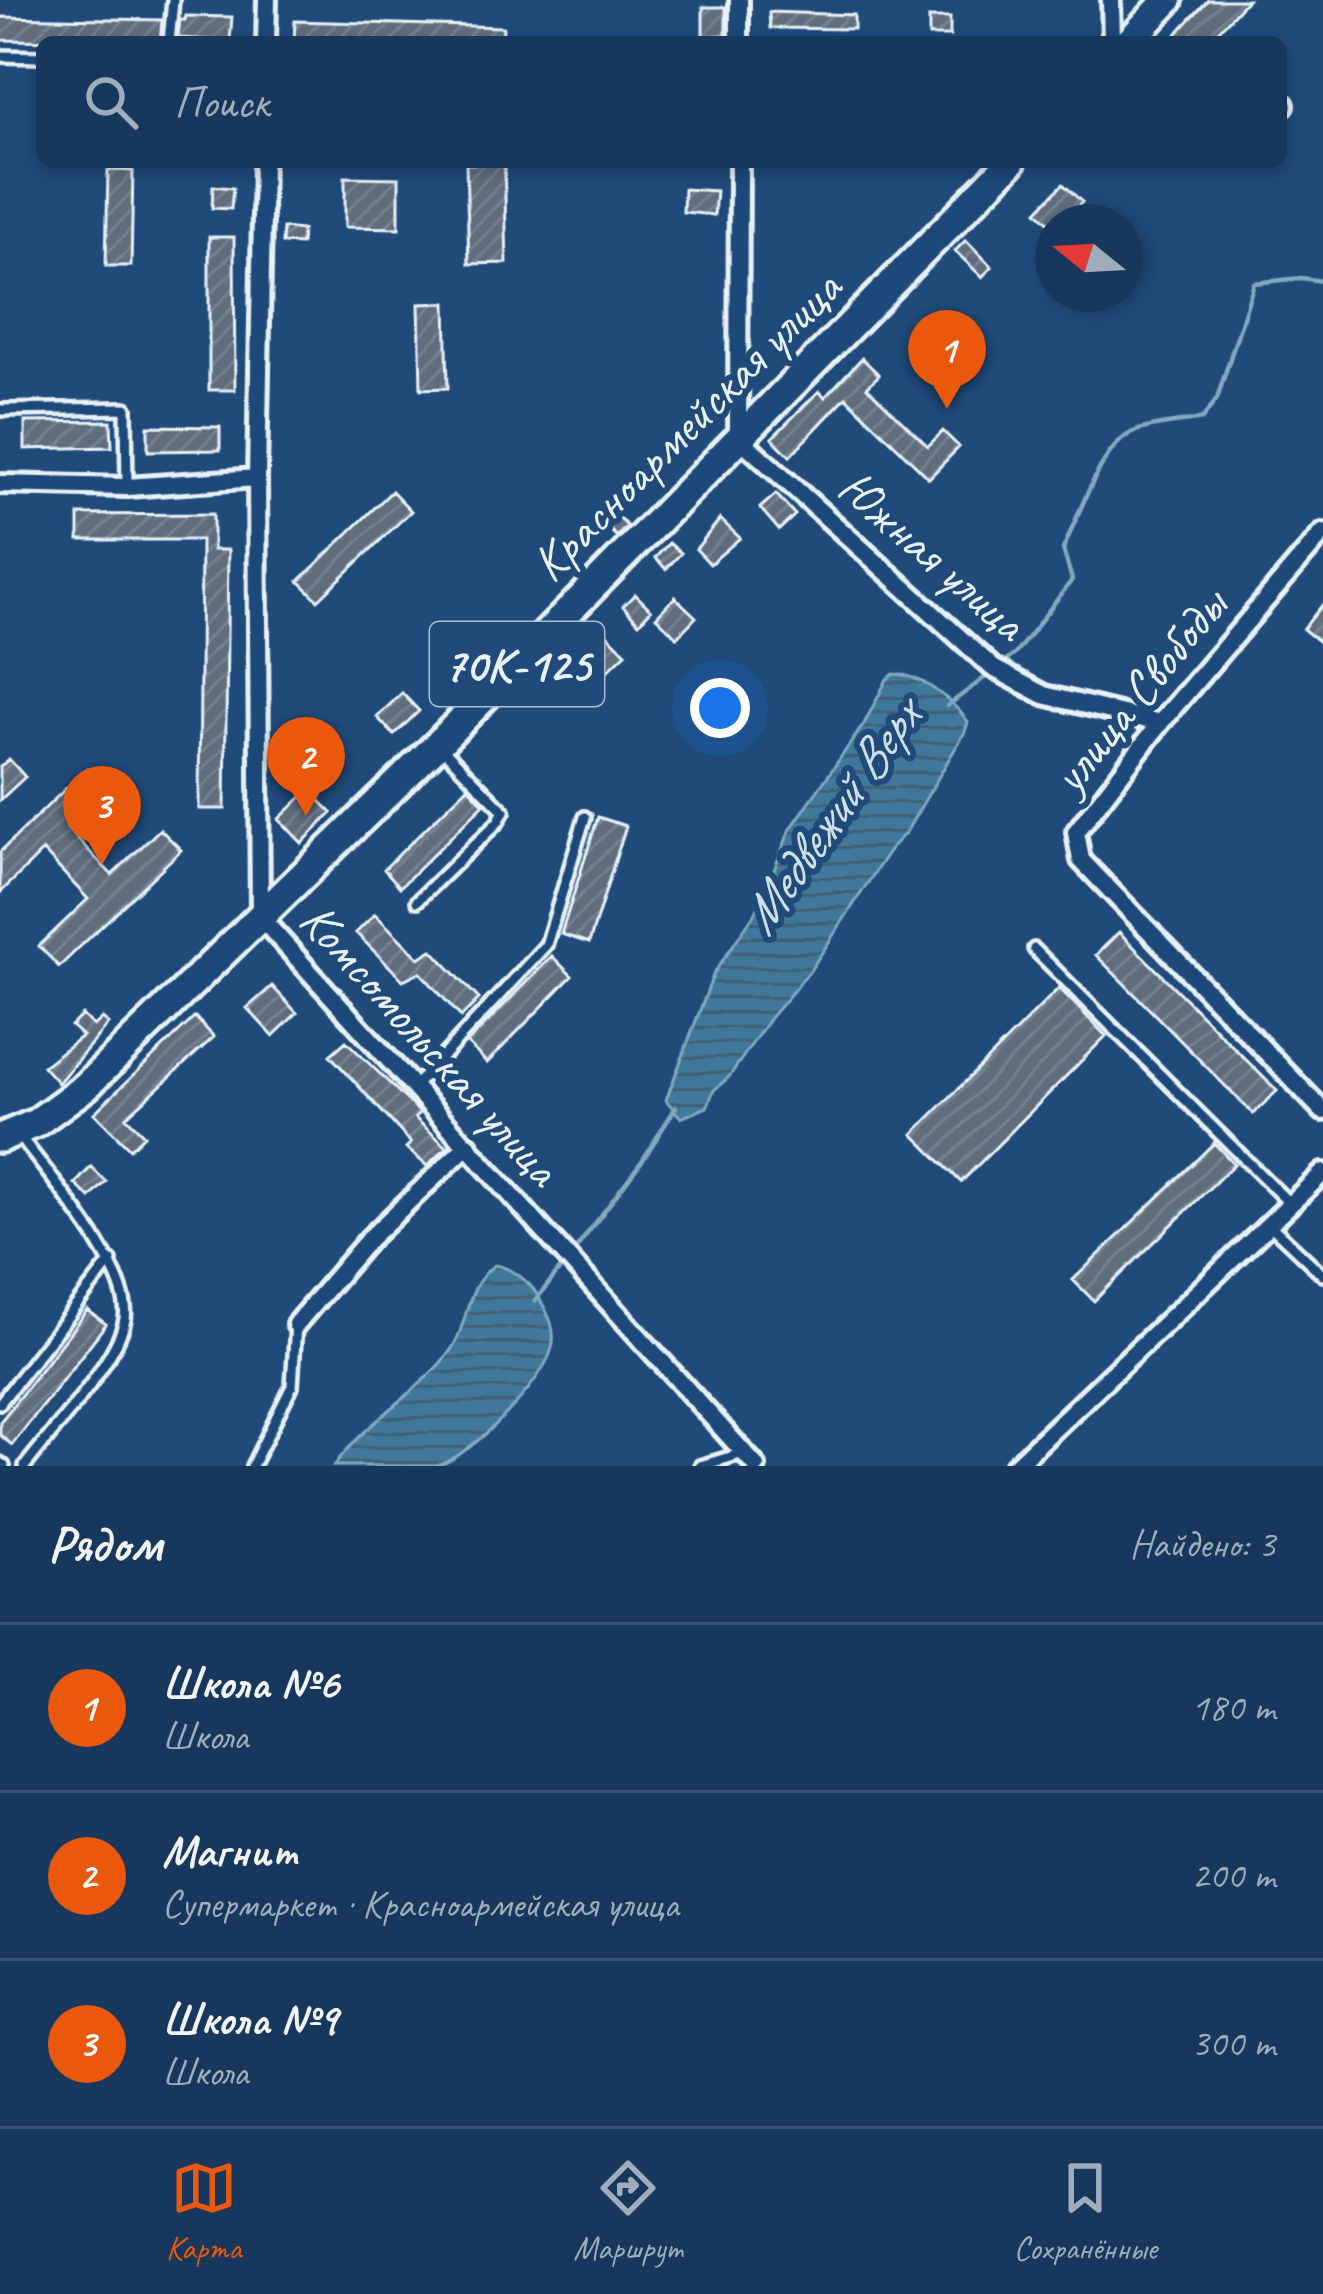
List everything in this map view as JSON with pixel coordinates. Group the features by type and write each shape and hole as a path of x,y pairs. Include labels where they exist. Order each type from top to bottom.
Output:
{"main road":[{"path":"1135,36 1168,0"},
{"name":"Красноармейская улица","path":"8,1134 36,1123 85,1087 438,744 1006,168"}],"street":[{"path":"266,36 267,0"},
{"path":"739,0 739,36"},
{"path":"1111,0 1112,36"},
{"name":"Комсомольская улица","path":"263,168 256,478 260,917 750,1460"},
{"path":"738,437 739,168"},
{"name":"Южная улица","path":"738,437 993,668 1044,695 1160,723"},
{"path":"0,484 127,487 256,478"},
{"name":"улица Свободы","path":"1323,532 1160,723 1076,832 1081,860 1323,1111"},
{"path":"296,1324 369,1239 468,1145"},
{"path":"1015,1466 1323,1172"}],"lane":[{"path":"170,36 173,0"},
{"path":"0,56 36,57"},
{"path":"0,410 126,408 127,487"},
{"path":"417,902 498,822 503,811 438,744"},
{"path":"415,1086 546,945 585,817"},
{"path":"1034,949 1290,1204"},
{"path":"8,1134 111,1261 126,1305 125,1322 111,1354 25,1466"},
{"path":"1269,1224 1323,1275"},
{"path":"0,1403 111,1261"},
{"path":"253,1466 292,1386 296,1324"},
{"path":"700,1466 750,1460"}],"water":[{"path":"894,674 915,679 945,698 968,722 965,732 906,832 809,972 714,1090 707,1107 681,1118 666,1100 714,973 759,907 790,830"},
{"path":"495,1265 530,1285 552,1328 546,1362 521,1398 468,1449 437,1466 334,1466 448,1354 472,1295"}],"building":[{"path":"1208,0 1247,0 1214,36 1175,36"},
{"path":"703,7 726,7 726,35 703,36"},
{"path":"769,12 854,15 854,29 770,28"},
{"path":"186,16 232,17 230,36 178,36 180,20"},
{"path":"0,17 162,20 161,36 0,40"},
{"path":"929,18 950,18 950,36 929,36"},
{"path":"295,21 503,27 502,36 294,36"},
{"path":"466,168 504,168 507,263 469,264"},
{"path":"108,170 133,171 131,266 106,266"},
{"path":"345,177 399,178 399,228 345,227"},
{"path":"1063,184 1082,202 1080,204 1044,204"},
{"path":"213,186 233,188 231,209 212,208"},
{"path":"684,189 716,191 714,215 683,212"},
{"path":"283,228 302,230 301,244 282,243"},
{"path":"209,237 234,237 235,390 209,390"},
{"path":"966,240 992,267 982,277 955,251"},
{"path":"446,303 448,388 421,389 419,304"},
{"path":"862,358 879,375 867,387 928,446 943,431 959,447 929,478 846,397 790,456 772,438 819,391 825,397"},
{"path":"111,421 112,447 25,449 25,422"},
{"path":"148,426 220,427 220,450 148,451"},
{"path":"392,491 411,511 318,600 299,581"},
{"path":"776,494 795,515 779,530 760,508"},
{"path":"609,508 627,526 617,537 598,518"},
{"path":"213,514 213,550 228,550 225,809 199,809 201,540 79,540 79,515"},
{"path":"720,519 740,538 710,564 696,549"},
{"path":"669,543 681,553 666,569 655,558"},
{"path":"635,594 651,610 639,623 623,606"},
{"path":"675,597 696,617 677,637 656,617"},
{"path":"1323,604 1323,634 1318,641 1303,629"},
{"path":"596,623 626,653 602,676 573,646"},
{"path":"402,693 419,711 394,735 377,717"},
{"path":"9,759 25,777 0,800 0,767"},
{"path":"87,768 108,789 67,828 112,875 160,829 181,850 59,967 39,946 88,899 43,851 0,893 0,852"},
{"path":"468,787 484,804 400,887 384,869"},
{"path":"309,790 332,813 302,843 279,819"},
{"path":"598,817 626,826 589,943 561,934"},
{"path":"375,914 419,958 432,950 479,999 461,1017 420,972 403,980 356,933"},
{"path":"1119,932 1277,1091 1253,1114 1096,955"},
{"path":"552,956 572,976 487,1063 467,1043"},
{"path":"272,986 297,1013 273,1036 247,1008"},
{"path":"1059,988 1106,1036 961,1182 913,1134"},
{"path":"82,1015 93,1026 102,1018 108,1024 58,1083 43,1066 82,1036 71,1026"},
{"path":"195,1017 214,1037 126,1117 144,1135 130,1149 94,1113"},
{"path":"346,1041 420,1113 415,1118 447,1147 427,1166 406,1148 411,1143 330,1055"},
{"path":"1214,1143 1234,1164 1094,1301 1073,1280"},
{"path":"91,1167 106,1182 90,1198 75,1184"},
{"path":"87,1310 106,1324 12,1445 0,1435 0,1422"}],"waterway":[{"name":"Медвежий Верх","path":"1000,666 1015,654 1072,580 1063,549 1112,449 1136,431 1202,419 1217,399 1254,283 1301,278 1323,281"},
{"name":"Медвежий Верх","path":"947,706 991,673"},
{"name":"Медвежий Верх","path":"572,1254 676,1107"},
{"name":"Медвежий Верх","path":"535,1301 565,1263"}],"place":[{"name":"Школа №6","path":"947,409"},
{"name":"Магнит","path":"306,816"},
{"name":"Школа №9","path":"102,865"}]}
